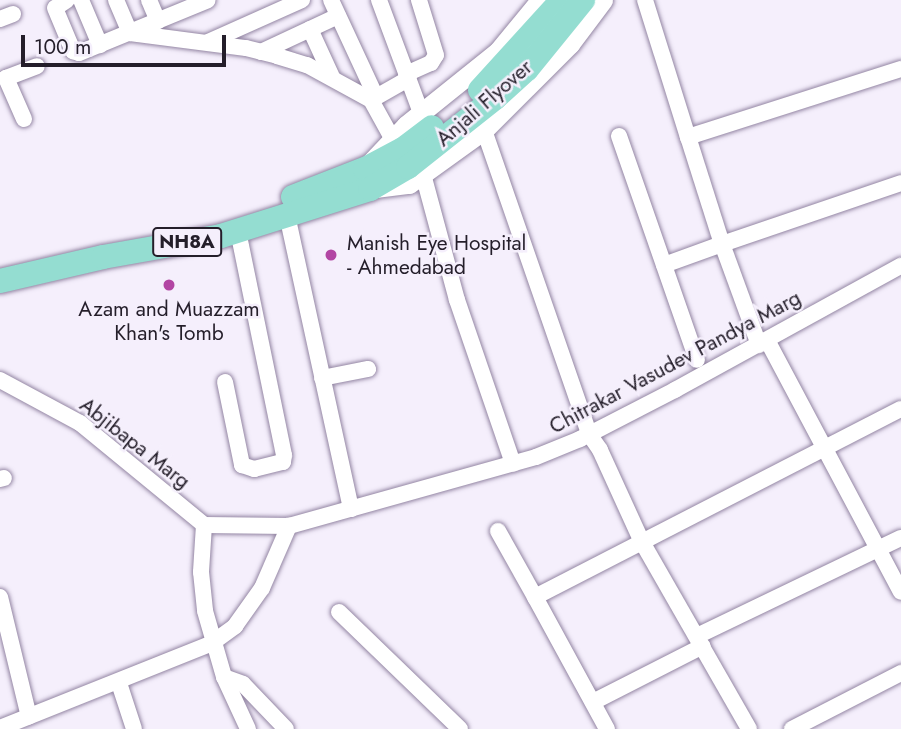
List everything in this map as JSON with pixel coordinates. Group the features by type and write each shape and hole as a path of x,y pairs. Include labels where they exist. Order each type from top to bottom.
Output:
{"main road":[{"name":"Anjali Flyover","path":"407,157 484,87 562,0"},
{"name":"Anjali Flyover","path":"367,179 407,157 495,98 527,69 583,0"},
{"name":"NH8A","path":"0,281 103,257 238,231 287,215 367,179"},
{"path":"0,265 100,242 217,222 317,189 367,179"}],"street":[{"path":"67,0 55,8 73,51 79,53 158,21 189,4 208,0"},
{"path":"81,0 100,45"},
{"path":"116,0 130,33"},
{"path":"149,0 158,21"},
{"path":"208,42 302,0"},
{"path":"331,0 373,98 407,157 513,464"},
{"path":"379,0 421,113"},
{"path":"373,98 431,63 436,55 418,0"},
{"path":"367,179 409,184 407,157 421,113 498,51 540,0"},
{"path":"407,157 484,130 570,44 603,0"},
{"path":"645,0 722,244 763,342 825,449 901,592"},
{"path":"261,52 338,16"},
{"path":"310,29 332,77"},
{"path":"130,33 208,42 261,52 307,65 373,98"},
{"path":"24,118 2,74 37,66"},
{"path":"688,137 901,69"},
{"path":"484,130 589,434 600,450 642,542 749,729"},
{"path":"619,136 696,360"},
{"path":"664,265 901,183"},
{"path":"287,215 351,509"},
{"path":"225,382 242,466 254,469 283,462 284,455 238,231"},
{"name":"Chitrakar Vasudev Pandya Marg","path":"204,525 289,526 513,464 589,434 901,266"},
{"path":"322,378 368,369"},
{"name":"Abjibapa Marg","path":"0,380 80,423 204,525"},
{"path":"535,597 901,409"},
{"path":"204,525 201,572 212,643 248,729"},
{"path":"0,728 212,643 235,626 262,588 289,526"},
{"path":"498,531 607,729"},
{"path":"593,702 700,641 901,538"},
{"path":"0,597 29,717"},
{"path":"340,612 460,729"},
{"path":"793,729 901,674"},
{"path":"225,677 243,684 286,729"},
{"path":"119,682 134,729"}],"place":[{"name":"Manish Eye Hospital - Ahmedabad","path":"331,255"},
{"name":"Azam and Muazzam Khan's Tomb","path":"169,285"}]}
